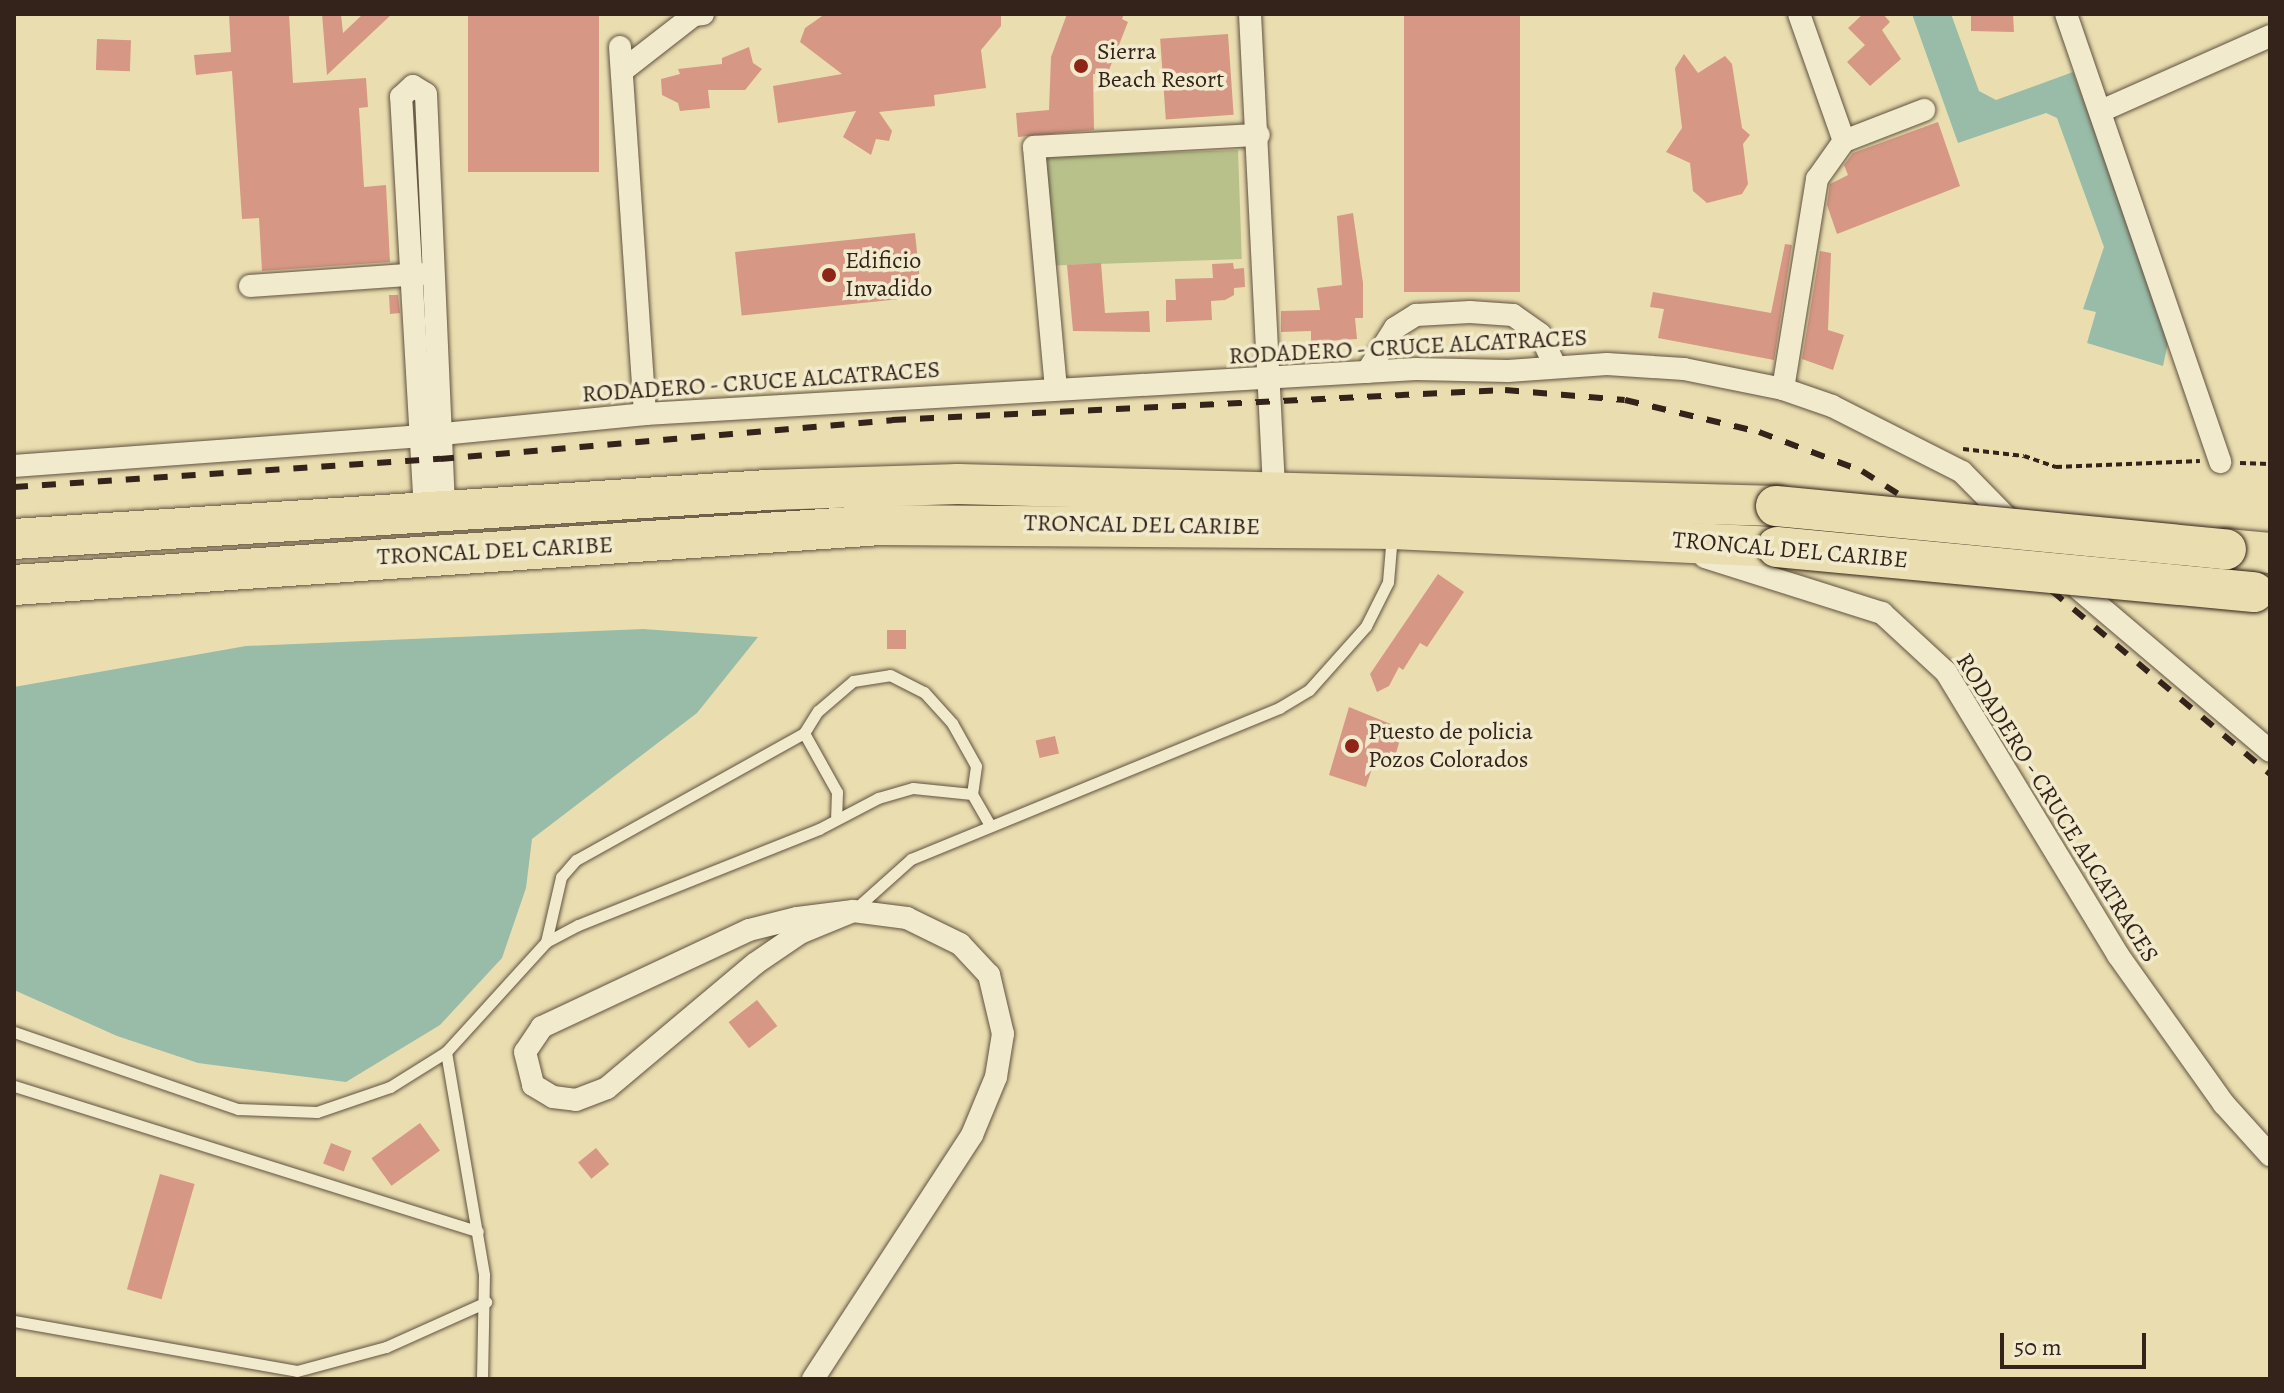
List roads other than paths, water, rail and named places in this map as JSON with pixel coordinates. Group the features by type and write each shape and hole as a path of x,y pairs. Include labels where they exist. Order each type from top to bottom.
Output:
{"highway":[{"name":"TRONCAL DEL CARIBE","path":"14,539 434,510 958,484 1776,506 2270,553"},
{"name":"TRONCAL DEL CARIBE","path":"14,585 881,525 1393,529 1651,539 1777,547 2262,593"}],"street":[{"path":"622,71 694,14 703,14"},
{"path":"1250,14 1259,135 1274,491"},
{"path":"1799,14 1844,141"},
{"path":"2066,14 2220,462"},
{"path":"2101,111 2270,36"},
{"path":"620,47 645,414"},
{"path":"420,274 426,94 413,86 401,97 420,274 434,510"},
{"path":"1783,389 1817,179 1844,141 1924,110"},
{"path":"1056,389 1034,147 1259,135"},
{"path":"250,286 420,274"},
{"path":"1367,372 1395,328 1416,315 1470,312 1513,315 1540,334 1555,366"},
{"name":"RODADERO - CRUCE ALCATRACES","path":"14,466 430,435 645,414 1056,389 1367,372 1555,366 1684,369 1783,389 1832,406 1925,449 1962,472 2071,582 2270,751"},
{"name":"RODADERO - CRUCE ALCATRACES","path":"1651,539 1882,613 1946,672 2118,955 2224,1104 2270,1155"},
{"path":"813,1379 972,1135 996,1077 1003,1034 989,975 960,944 907,918 853,911 749,930 542,1027 525,1052 533,1085 553,1097 576,1100 607,1088 756,963 800,933 853,911"}],"lane":[{"path":"853,911 911,859 989,824 1279,708 1309,690 1366,626 1388,582 1393,529"},
{"path":"546,942 561,877 576,860 804,733 818,711 853,681 890,675 924,692 952,723 976,766 972,794 989,824"},
{"path":"804,733 837,792 836,816"},
{"path":"14,1032 238,1109 317,1112 390,1087 446,1052 546,942 819,829 836,816 913,788 972,794"},
{"path":"446,1052 478,1231 486,1302 482,1379"},
{"path":"14,1086 478,1231"},
{"path":"14,1321 297,1371 386,1347 486,1302"}],"railway":[{"path":"14,487 440,459 892,420 1505,390 1625,400 1759,432 1862,471 2052,591 2270,774"}],"place":[{"name":"Sierra Beach Resort","path":"1081,66"},
{"name":"Edificio Invadido","path":"829,275"},
{"name":"Puesto de policia Pozos Colorados","path":"1352,746"}]}
